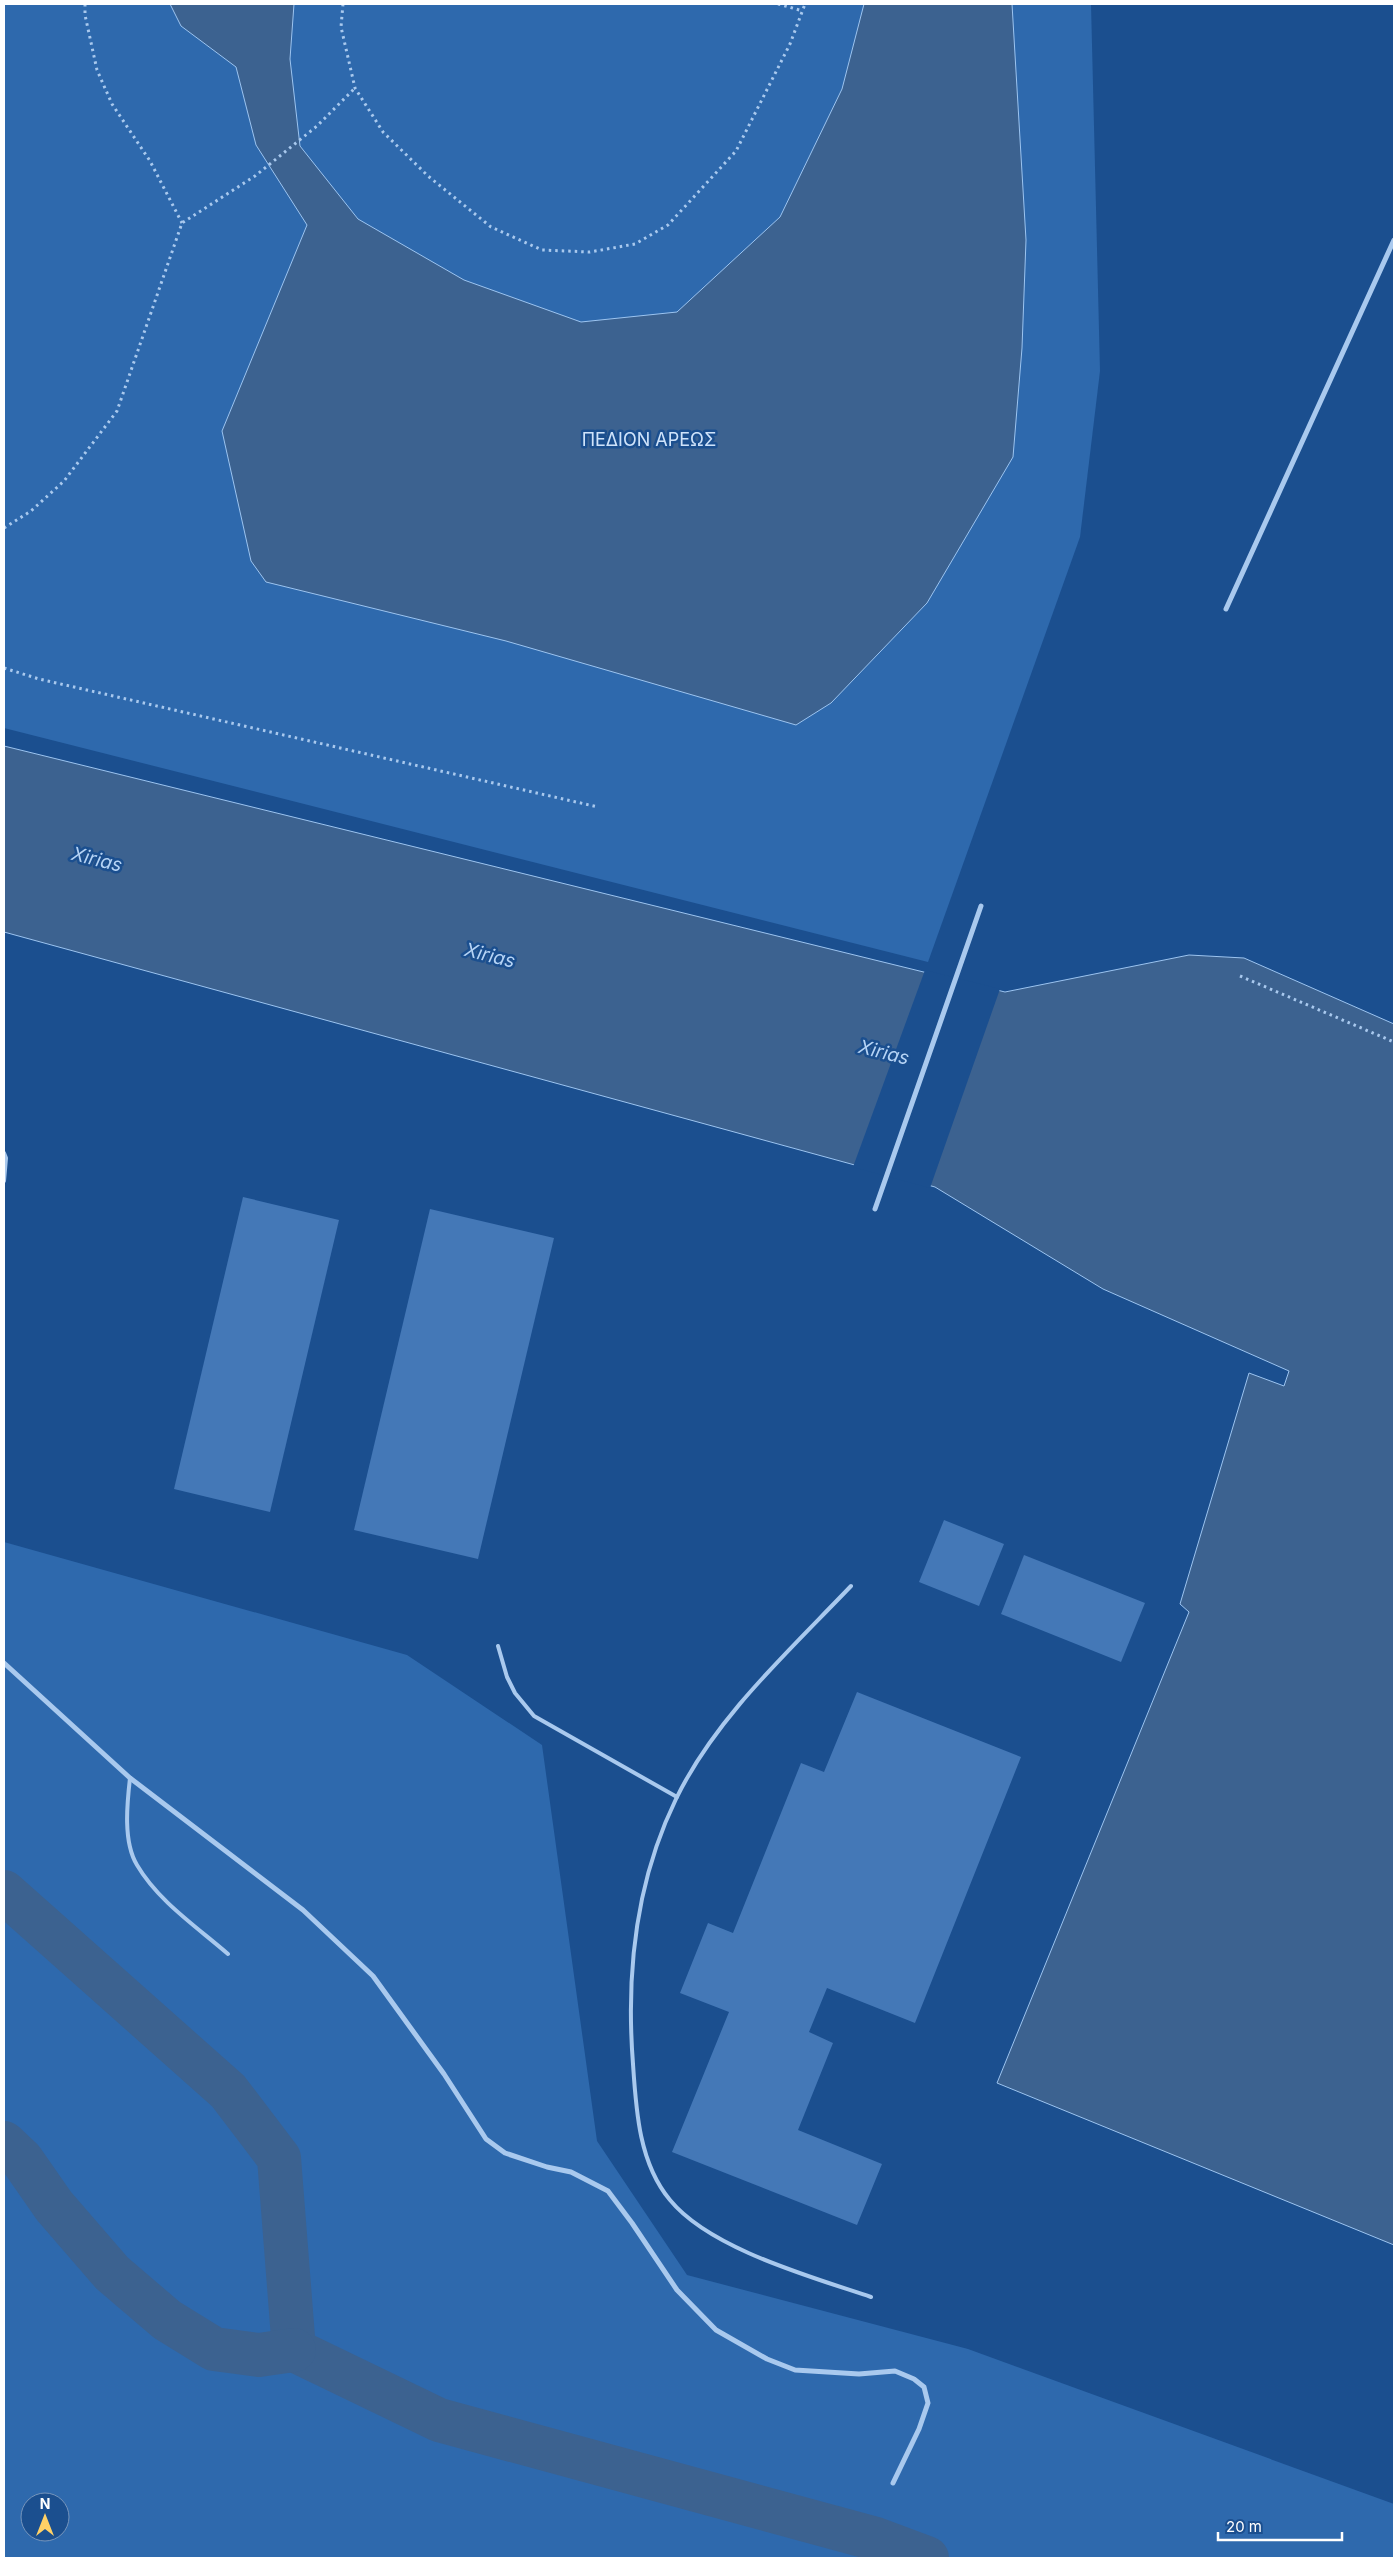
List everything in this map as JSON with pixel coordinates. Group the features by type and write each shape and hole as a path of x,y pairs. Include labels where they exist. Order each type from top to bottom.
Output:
{"street":[{"path":"1226,609 1394,240"},
{"path":"875,1209 981,906"},
{"path":"4,1663 130,1778 303,1910 373,1976 444,2074 486,2139 505,2153 548,2167 571,2172 608,2191 632,2223 676,2290 716,2330 767,2360 795,2370 859,2374 895,2371 914,2379 924,2387 928,2403 919,2429 893,2483"}],"lane":[{"path":"4,1153 6,1158 4,1182"},
{"path":"851,1586 757,1684 701,1757 676,1797 654,1855 644,1892 634,1953 633,2062 636,2100 650,2165 670,2201 707,2231 791,2269 872,2296"},
{"path":"498,1646 506,1677 515,1693 534,1716 676,1797"},
{"path":"130,1778 126,1811 127,1831 136,1864 162,1897 228,1954"}],"path":[{"path":"85,4 85,16 97,70 112,104 150,160 182,223"},
{"path":"343,4 341,27 355,88 383,132 428,176 491,227 542,250 590,252 635,244 668,225 736,151 790,44 805,4"},
{"path":"778,4 803,11"},
{"path":"4,528 31,511 64,481 117,411 182,223 255,176 317,126 355,88"},
{"path":"4,668 48,681 598,807"},
{"path":"1240,976 1394,1042"}],"green space":[{"name":"ΠΕΔΙΟΝ ΑΡΕΩΣ","path":"4,4 1091,4 1100,371 1080,537 928,962 4,728"},
{"path":"4,1542 407,1655 542,1745 597,2141 687,2275 968,2349 1394,2504 1394,2558 4,2558"}],"water":[{"path":"170,4 294,4 290,59 300,146 358,219 464,280 581,322 677,312 780,217 842,89 864,4 1012,4 1026,240 1022,348 1013,457 927,603 831,703 796,725 506,641 266,582 251,561 222,431 307,225 256,145 236,67 181,26"},
{"name":"Xirias","path":"4,746 1005,992 1189,955 1244,958 1394,1024 1394,2245 997,2083 1189,1612 1180,1604 1249,1373 1284,1386 1289,1371 1103,1289 935,1187 4,932"}],"pier":[{"path":"925,970 1000,989 930,1188 853,1167"}],"building":[{"path":"243,1197 339,1220 270,1512 174,1489"},
{"path":"430,1209 554,1238 478,1559 354,1530"},
{"path":"944,1520 1004,1544 979,1606 919,1582"},
{"path":"1024,1555 1145,1603 1121,1662 1001,1614"},
{"path":"857,1692 1021,1757 915,2023 827,1988 809,2032 833,2043 798,2130 882,2164 857,2225 672,2152 729,2012 680,1993 708,1923 733,1933 801,1763 824,1772"}],"waterway":[{"path":"4,1892 228,2091 279,2158 294,2350 439,2420 876,2539 927,2558"},
{"path":"4,2143 22,2160 54,2206 112,2273 167,2320 214,2349 259,2355 294,2350"}]}
